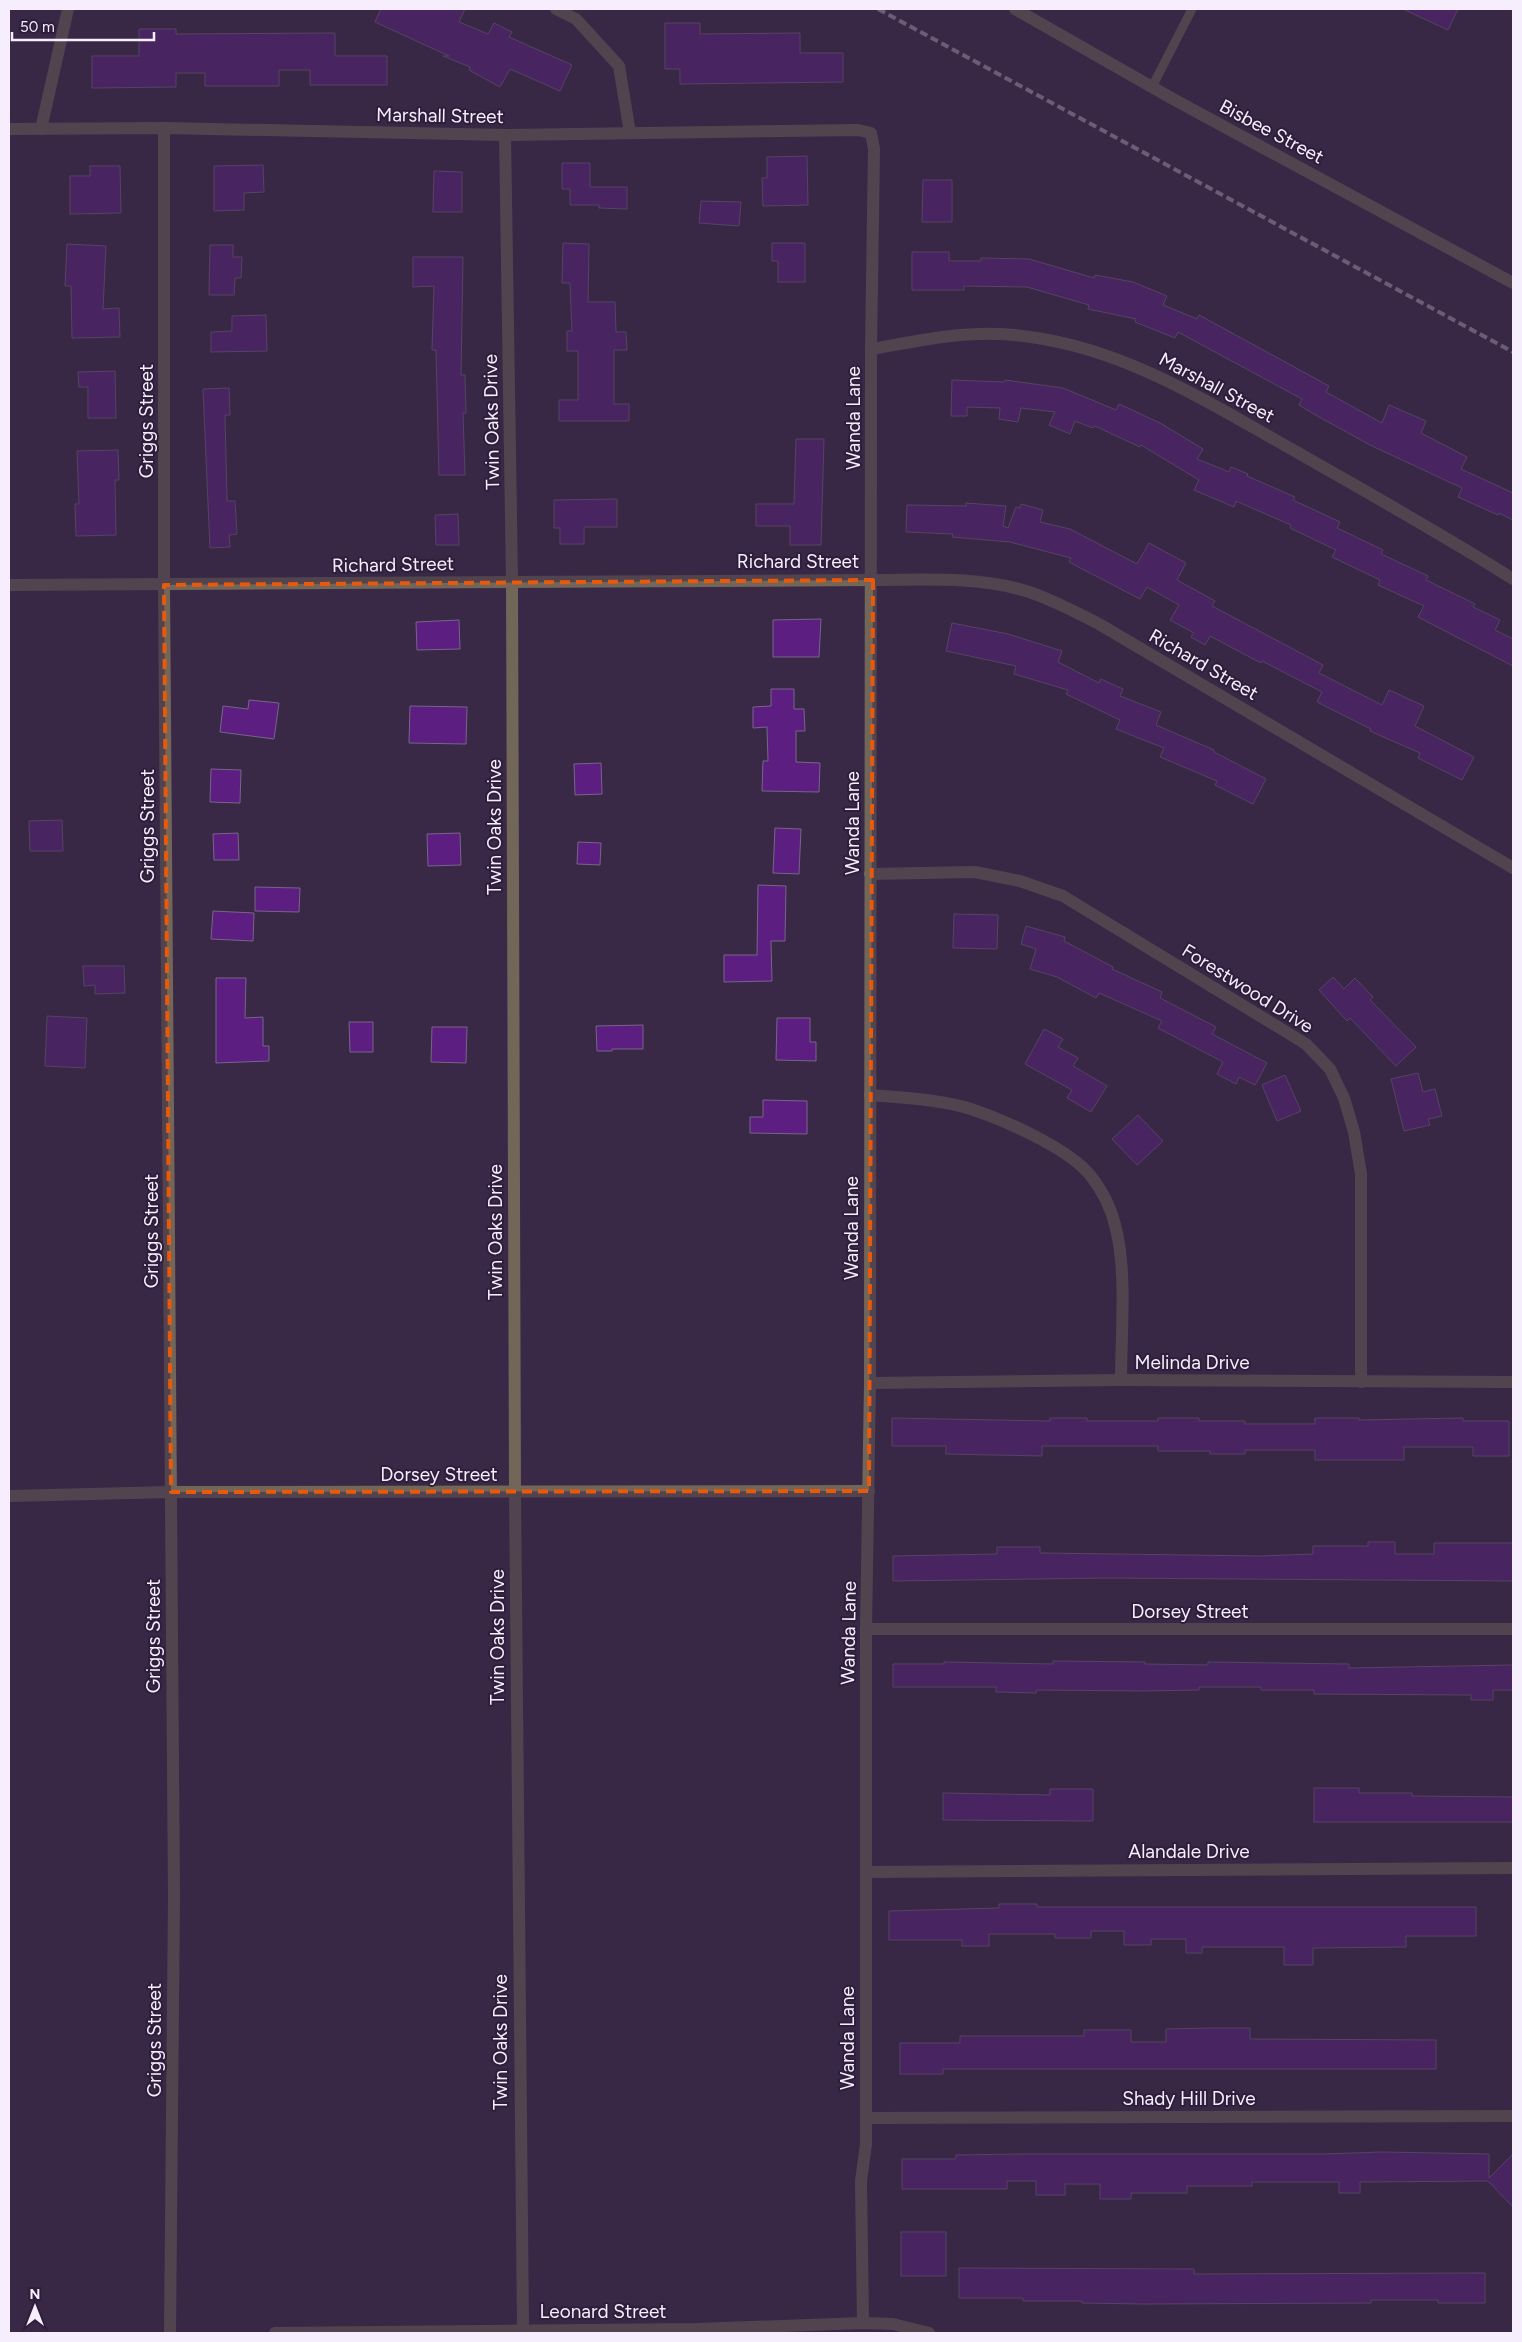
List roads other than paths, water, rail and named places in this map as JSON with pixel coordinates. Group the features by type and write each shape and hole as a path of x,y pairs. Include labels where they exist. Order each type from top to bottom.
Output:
{"street":[{"path":"40,129 68,9"},
{"path":"556,9 576,19 619,66 630,133"},
{"name":"Bisbee Street","path":"1015,9 1152,87 1513,283"},
{"name":"Marshall Street","path":"9,129 164,128 505,135 858,130 871,133"},
{"name":"Griggs Street","path":"164,128 164,585 174,1897 170,2333"},
{"name":"Wanda Lane","path":"863,2323 861,2181 866,2144 866,1629 870,1383 871,349 874,149 871,133"},
{"name":"Twin Oaks Drive","path":"505,135 512,582 514,1492 523,2329"},
{"name":"Marshall Street","path":"871,349 955,335 999,334 1061,344 1114,356 1165,378 1439,533 1513,580"},
{"name":"Richard Street","path":"9,585 872,580 996,584 1025,590 1056,601 1513,868"},
{"name":"Forestwood Drive","path":"870,874 975,872 1020,881 1063,896 1306,1044 1330,1069 1344,1098 1354,1132 1362,1174 1361,1382"},
{"path":"870,1095 930,1101 970,1109 1011,1124 1066,1154 1089,1174 1107,1201 1116,1229 1121,1269 1121,1380"},
{"name":"Melinda Drive","path":"870,1383 1121,1380 1513,1382"},
{"name":"Dorsey Street","path":"9,1496 171,1492 869,1491"},
{"name":"Dorsey Street","path":"866,1629 1513,1629"},
{"name":"Alandale Drive","path":"866,1872 1513,1868"},
{"name":"Shady Hill Drive","path":"866,2118 1513,2116"},
{"name":"Leonard Street","path":"275,2333 523,2329 697,2329 863,2323 893,2324 929,2333"}],"lane":[{"path":"1152,87 1192,9"}],"railway":[{"path":"878,9 1513,352"}]}
